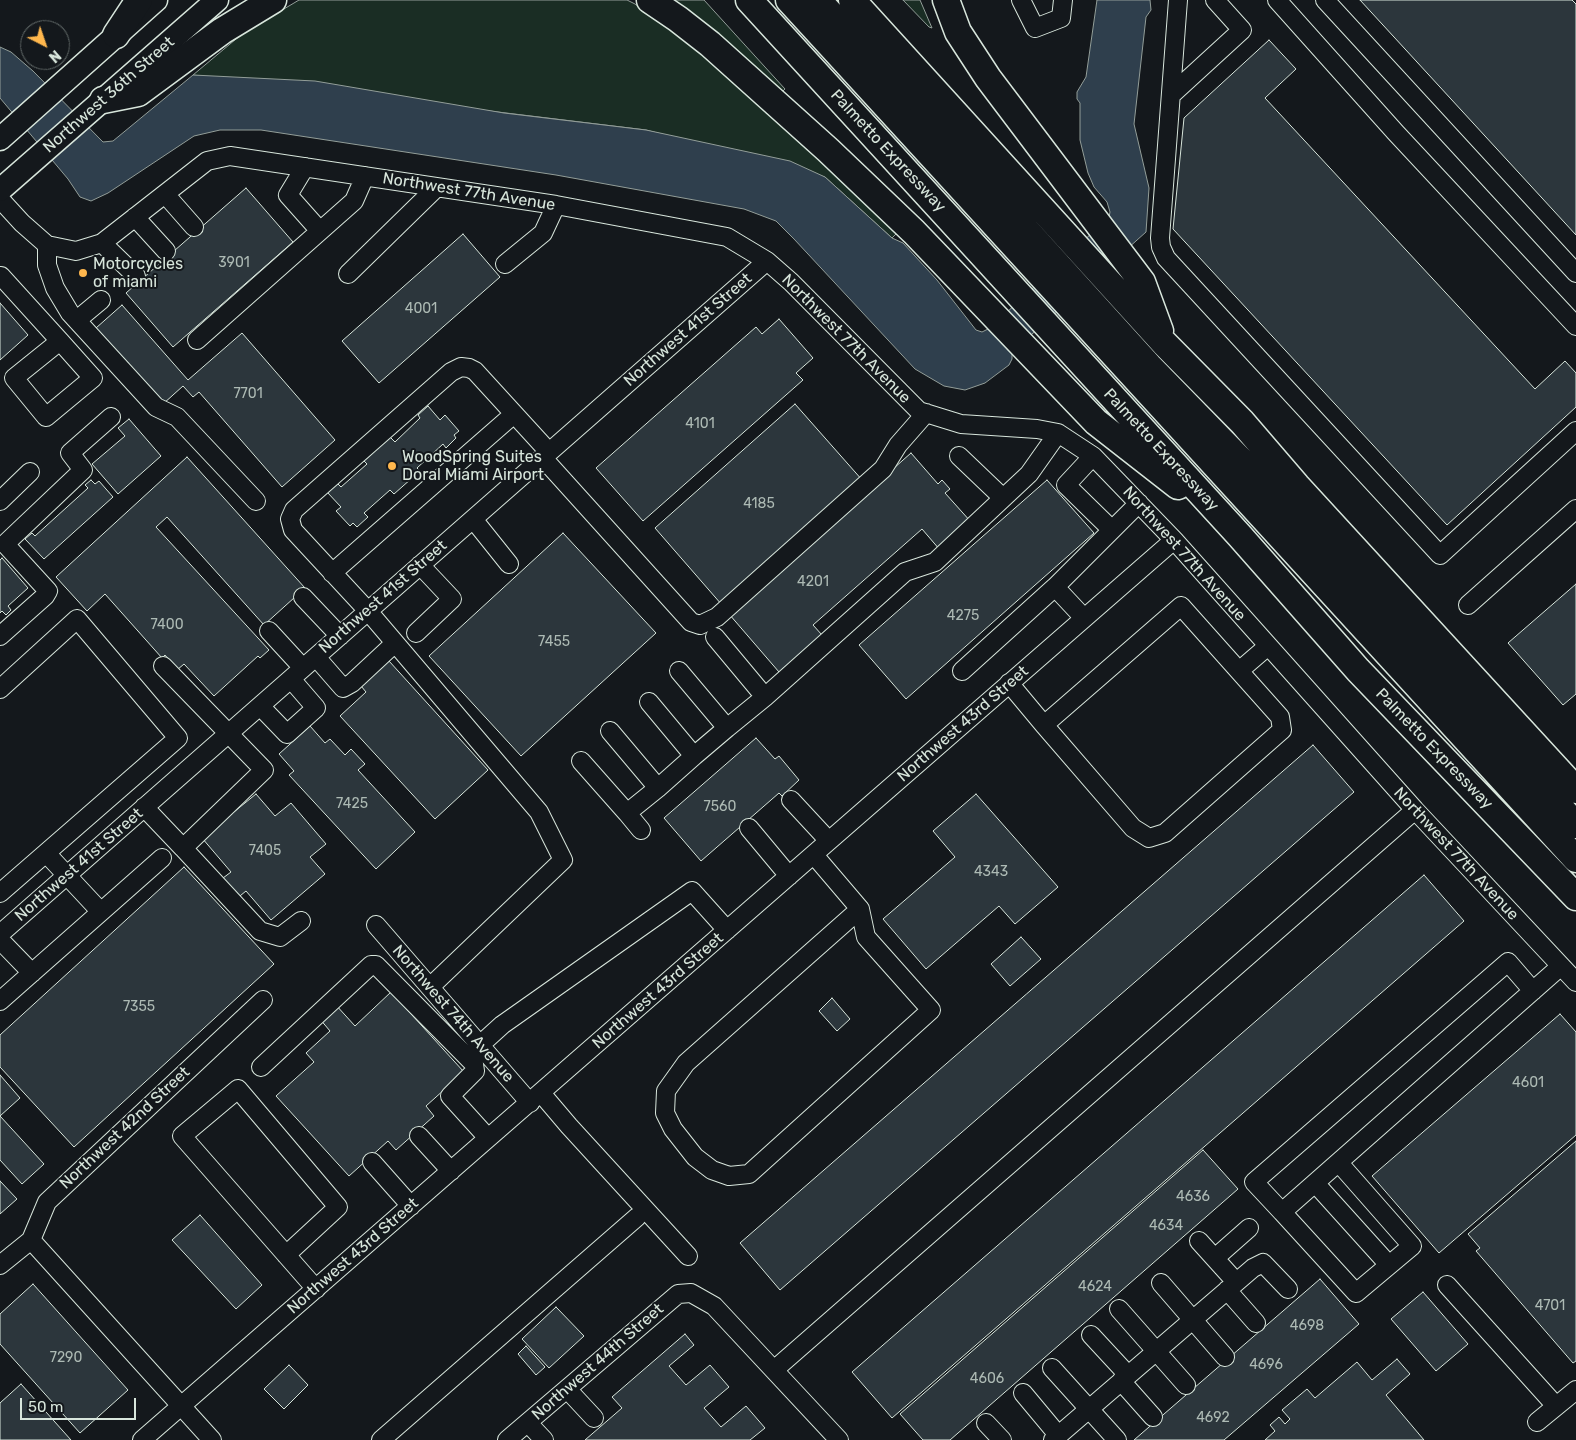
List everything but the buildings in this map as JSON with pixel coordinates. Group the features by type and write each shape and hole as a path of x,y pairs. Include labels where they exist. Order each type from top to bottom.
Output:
{"highway":[{"path":"116,35 139,0"},
{"path":"222,31 252,0"},
{"path":"103,100 138,93 222,31 273,0"},
{"path":"650,0 699,35 774,100 887,206 1096,422 1239,535"},
{"path":"733,0 823,80"},
{"name":"Palmetto Expressway","path":"749,0 1239,535 1358,670 1576,896"},
{"path":"789,0 1048,268 1088,282 1164,344 1242,422 1297,486 1576,790"},
{"path":"818,0 1048,268"},
{"path":"852,0 1070,239 1088,282 1576,859"},
{"path":"946,0 958,32 988,78 1142,282 1164,344"},
{"path":"1088,282 1254,475 1576,825"}],"main road":[{"path":"6,133 156,0"},
{"name":"Northwest 36th Street","path":"0,190 217,0"}],"street":[{"path":"1021,0 1035,28 1061,18 1063,0"},
{"path":"1178,0 1160,238 1162,252 1440,555 1576,432"},
{"path":"1171,95 1242,30 1215,0"},
{"path":"1277,0 1396,133 1576,326"},
{"path":"1325,0 1576,273"},
{"name":"Northwest 77th Avenue","path":"0,199 22,223 47,245 76,251 102,243 206,161 230,156 556,205 727,237 767,261 791,282 918,411 961,424 1037,429 1058,433 1093,456 1174,540 1415,810 1576,982"},
{"path":"305,167 288,194 320,231"},
{"path":"197,340 354,201 365,176"},
{"path":"348,274 437,187"},
{"path":"165,194 194,227"},
{"path":"505,264 543,233 556,205"},
{"path":"135,217 166,251"},
{"path":"102,243 136,276"},
{"path":"47,245 47,265 55,288 70,313 156,408 177,417 256,501"},
{"name":"Northwest 41st Street","path":"0,934 767,261"},
{"path":"0,276 60,342"},
{"path":"76,320 101,300"},
{"path":"430,987 563,860 539,812 368,611 293,530 290,525 291,514 451,372 465,367 475,371 514,414 546,455 691,622 700,625 717,617 883,469 898,445 926,413"},
{"path":"332,572 514,414"},
{"path":"0,636 45,596 48,590 2,543 83,470 70,454 111,417"},
{"path":"627,813 765,697 905,572 936,562 1029,474 1058,433"},
{"path":"960,456 1003,498"},
{"path":"1093,456 1066,485 1111,530"},
{"path":"0,501 30,472"},
{"path":"962,671 1055,587 1139,503"},
{"path":"1468,605 1576,509"},
{"path":"473,519 509,564"},
{"name":"Northwest 43rd Street","path":"142,1440 1174,540"},
{"path":"416,632 452,599 420,565"},
{"path":"1055,587 1084,618"},
{"path":"304,597 340,636"},
{"path":"1009,683 1044,725 1133,828 1149,838 1165,833 1282,730 1280,717 1181,606 1044,725"},
{"path":"0,689 77,619 178,738 0,893"},
{"path":"270,631 303,668 343,688 352,683 395,644"},
{"path":"715,637 765,697"},
{"path":"1239,671 1268,646"},
{"path":"163,666 264,770 183,848"},
{"path":"260,706 287,734 316,708 303,668"},
{"path":"679,671 726,728"},
{"path":"649,702 694,756"},
{"path":"610,731 658,788"},
{"path":"581,761 641,830"},
{"path":"791,800 829,841"},
{"path":"144,807 260,931 280,938 301,921"},
{"path":"839,1440 774,1370 1415,810"},
{"path":"749,828 789,876"},
{"path":"46,853 101,912"},
{"path":"814,855 860,909 866,937 931,1010 749,1174 729,1176 712,1170 695,1157 673,1129 664,1113 666,1091 686,1063 860,909"},
{"path":"0,1001 162,858"},
{"path":"480,1045 502,1026 692,891 727,930"},
{"name":"Northwest 74th Avenue","path":"376,926 480,1045 568,1126 688,1256"},
{"path":"0,940 32,973"},
{"path":"1339,1162 1412,1246 1356,1293 1254,1182 1508,962 1533,991"},
{"path":"261,1067 371,964 376,965 474,1064 474,1071 450,1096 488,1138"},
{"path":"1282,1212 1561,966"},
{"name":"Northwest 42nd Street","path":"0,1265 31,1240 47,1202 263,1000"},
{"path":"286,1255 338,1207 238,1089 182,1136 286,1255 316,1289"},
{"path":"419,1136 451,1171"},
{"path":"372,1162 411,1206"},
{"path":"1316,1183 1389,1265"},
{"path":"381,1440 637,1216"},
{"path":"1214,1258 1249,1228"},
{"path":"31,1240 212,1440"},
{"path":"1200,1241 1214,1258 1256,1323"},
{"path":"1022,1393 1054,1439 1262,1262 1288,1289"},
{"path":"1161,1283 1224,1356"},
{"path":"1447,1284 1569,1399 1537,1422"},
{"name":"Northwest 44th Street","path":"507,1440 678,1294 692,1293 714,1306 774,1370"},
{"path":"1119,1309 1186,1385"},
{"path":"1091,1335 1153,1417"},
{"path":"1052,1368 1117,1440"},
{"path":"567,1389 594,1418"},
{"path":"528,1422 544,1440"},
{"path":"986,1423 1002,1440"}],"green space":[{"path":"299,0 627,0 677,33 773,114 897,233 892,238 825,177 646,130 193,75 242,34"},
{"path":"672,0 704,0 785,89 782,92"},
{"path":"903,0 920,0 932,28 929,27"}],"water":[{"path":"1097,0 1150,0 1151,10 1146,17 1134,124 1149,188 1146,232 1012,352 1012,359 1009,365 985,383 965,390 944,386 915,369 776,221 744,209 556,175 261,130 220,130 194,136 108,193 91,201 80,197 68,179 0,98 0,47 11,52 20,60 20,70 33,71 103,142 113,141 193,75 315,81 504,113 646,130 790,161 825,177 892,238 903,243 937,280 976,330 982,332 990,328 1109,217 1110,212 1107,202 1094,187 1088,173 1080,140 1080,103 1077,99 1077,92 1086,77"}],"place":[{"name":"Motorcycles of miami","path":"83,273"},
{"name":"WoodSpring Suites Doral Miami Airport","path":"392,466"}]}
